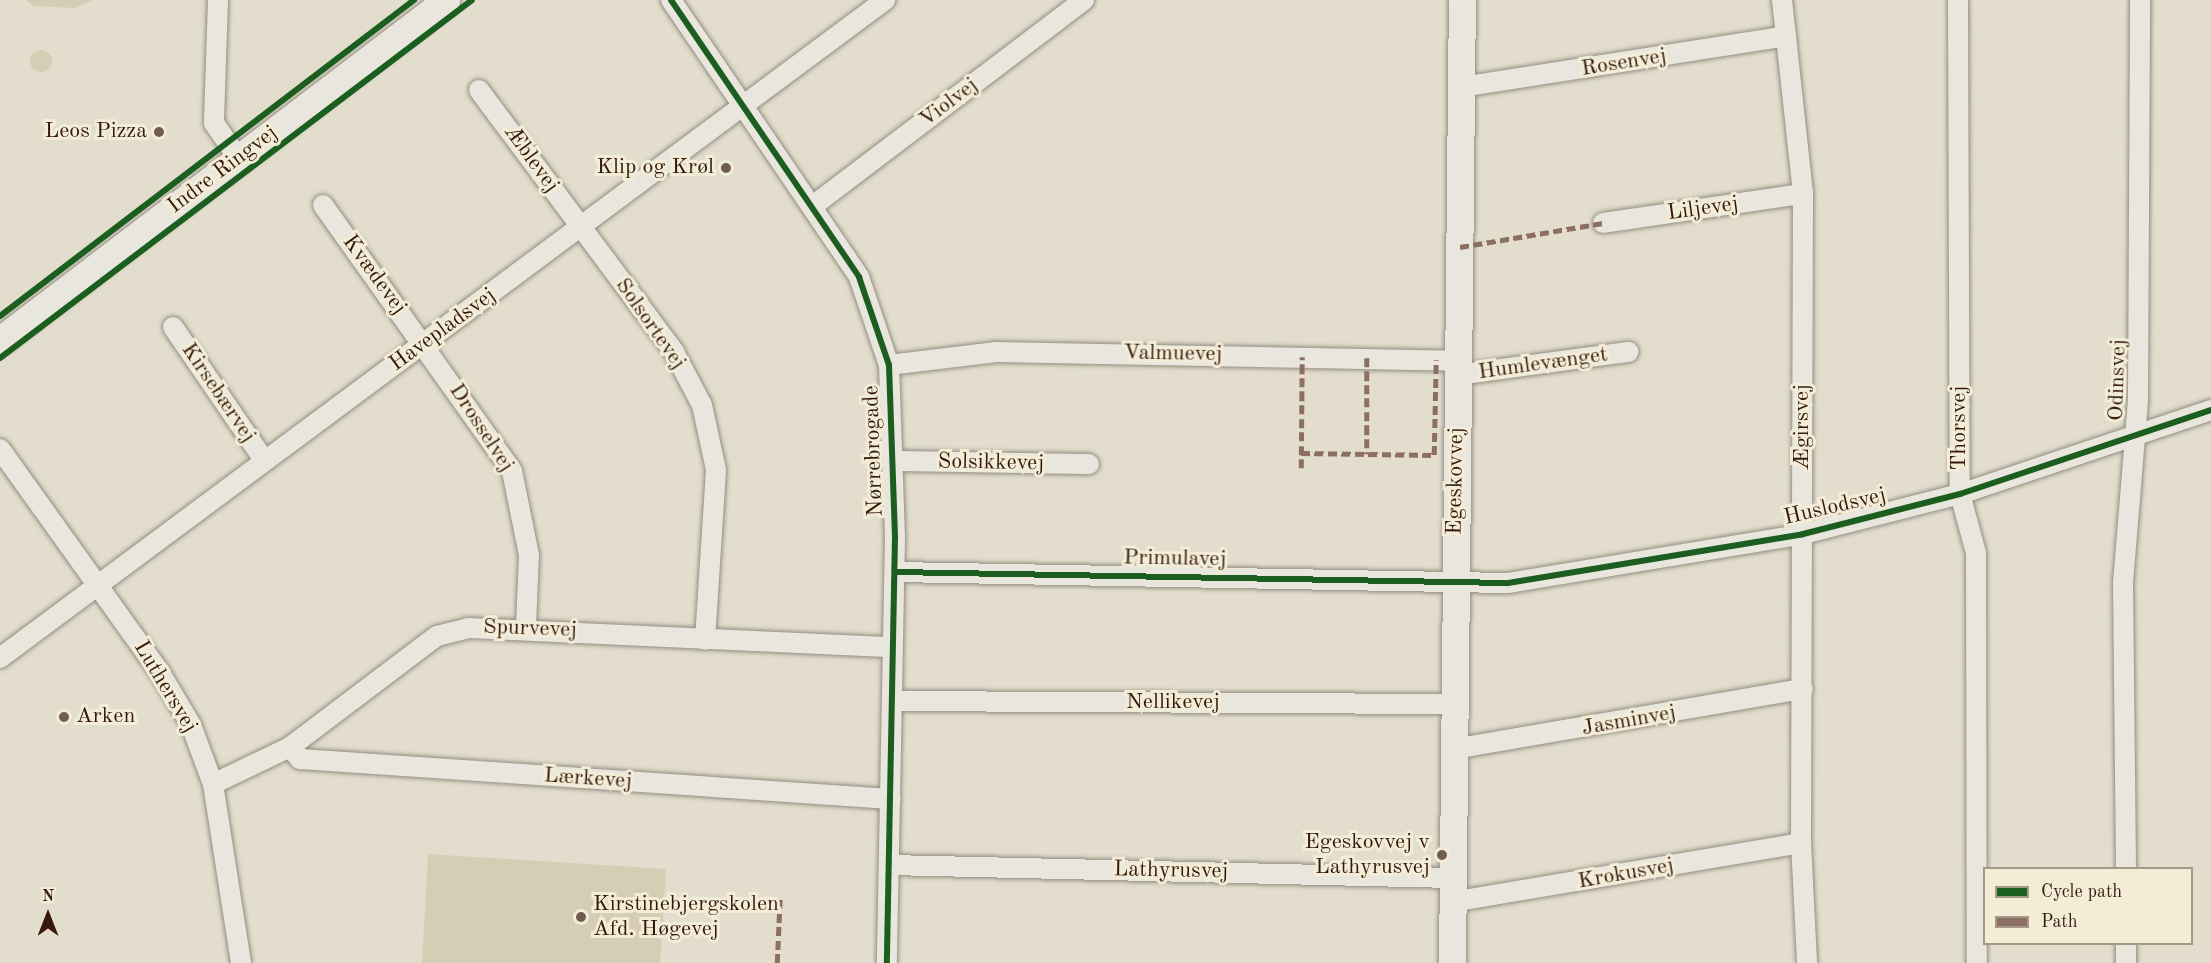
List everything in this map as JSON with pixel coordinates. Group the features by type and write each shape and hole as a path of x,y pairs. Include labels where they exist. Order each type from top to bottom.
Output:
{"street":[{"path":"218,0 213,123 238,158"},
{"name":"Indre Ringvej","path":"0,340 446,0"},
{"name":"Nørrebrogade","path":"671,0 743,107 814,205 859,277 889,365 894,461 895,572 887,963"},
{"name":"Havepladsvej","path":"0,658 96,584 582,228 885,0"},
{"name":"Violvej","path":"814,205 1084,0"},
{"name":"Egeskovvej","path":"1452,963 1462,0"},
{"name":"Ægirsvej","path":"1782,0 1803,194 1801,843 1807,963"},
{"name":"Thorsvej","path":"1958,0 1960,494 1976,553 1977,963"},
{"name":"Odinsvej","path":"2126,867 2123,583 2134,438 2140,0"},
{"name":"Rosenvej","path":"1461,87 1786,36"},
{"name":"Æblevej","path":"479,90 582,228"},
{"name":"Liljevej","path":"1603,223 1803,194"},
{"name":"Kvædevej","path":"323,205 425,344"},
{"name":"Solsortevej","path":"582,228 674,352 702,405 716,470 705,640"},
{"name":"Kirsebærvej","path":"172,327 264,460"},
{"name":"Drosselvej","path":"425,344 512,471 529,555 526,626"},
{"name":"Valmuevej","path":"889,365 996,352 1457,368"},
{"name":"Humlevænget","path":"1457,368 1628,352"},
{"name":"Huslodsvej","path":"1455,583 1508,583 1803,534 1960,494 2134,438 2211,410"},
{"name":"Luthersvej","path":"0,449 186,716 213,784 241,963"},
{"name":"Solsikkevej","path":"894,461 1089,464"},
{"name":"Primulavej","path":"895,572 1455,583"},
{"name":"Spurvevej","path":"213,784 290,747 437,636 468,628 526,626 705,640 893,647"},
{"name":"Jasminvej","path":"1454,749 1803,689"},
{"name":"Nellikevej","path":"892,701 1454,704"},
{"name":"Lærkevej","path":"290,747 300,759 891,800"},
{"name":"Krokusvej","path":"1452,890 1801,843"},
{"name":"Lathyrusvej","path":"889,865 1452,890"},
{"path":"2126,945 2126,963"}],"shaded area":[{"path":"26,0 93,0 75,8 34,6"},
{"path":"41,50 49,53 52,61 49,69 41,72 33,69 30,61 33,53"},
{"path":"428,854 666,869 660,963 422,963"}],"marked path":[{"path":"1460,247 1603,223"},
{"path":"1301,468 1302,357"},
{"path":"1367,358 1367,454"},
{"path":"1301,453 1434,455 1436,360"},
{"path":"777,963 780,898"}],"cycle path":[{"path":"0,316 414,0"},
{"path":"0,358 472,0"},
{"path":"671,0 859,277 889,365 895,537 887,963"},
{"path":"895,572 1508,583 1803,534 1960,494 2211,410"}],"place":[{"name":"Leos Pizza","path":"159,132"},
{"name":"Klip og Krøl","path":"726,168"},
{"name":"Arken","path":"64,717"},
{"name":"Egeskovvej v Lathyrusvej","path":"1442,855"},
{"name":"Kirstinebjergskolen Afd. Høgevej","path":"581,917"}]}
